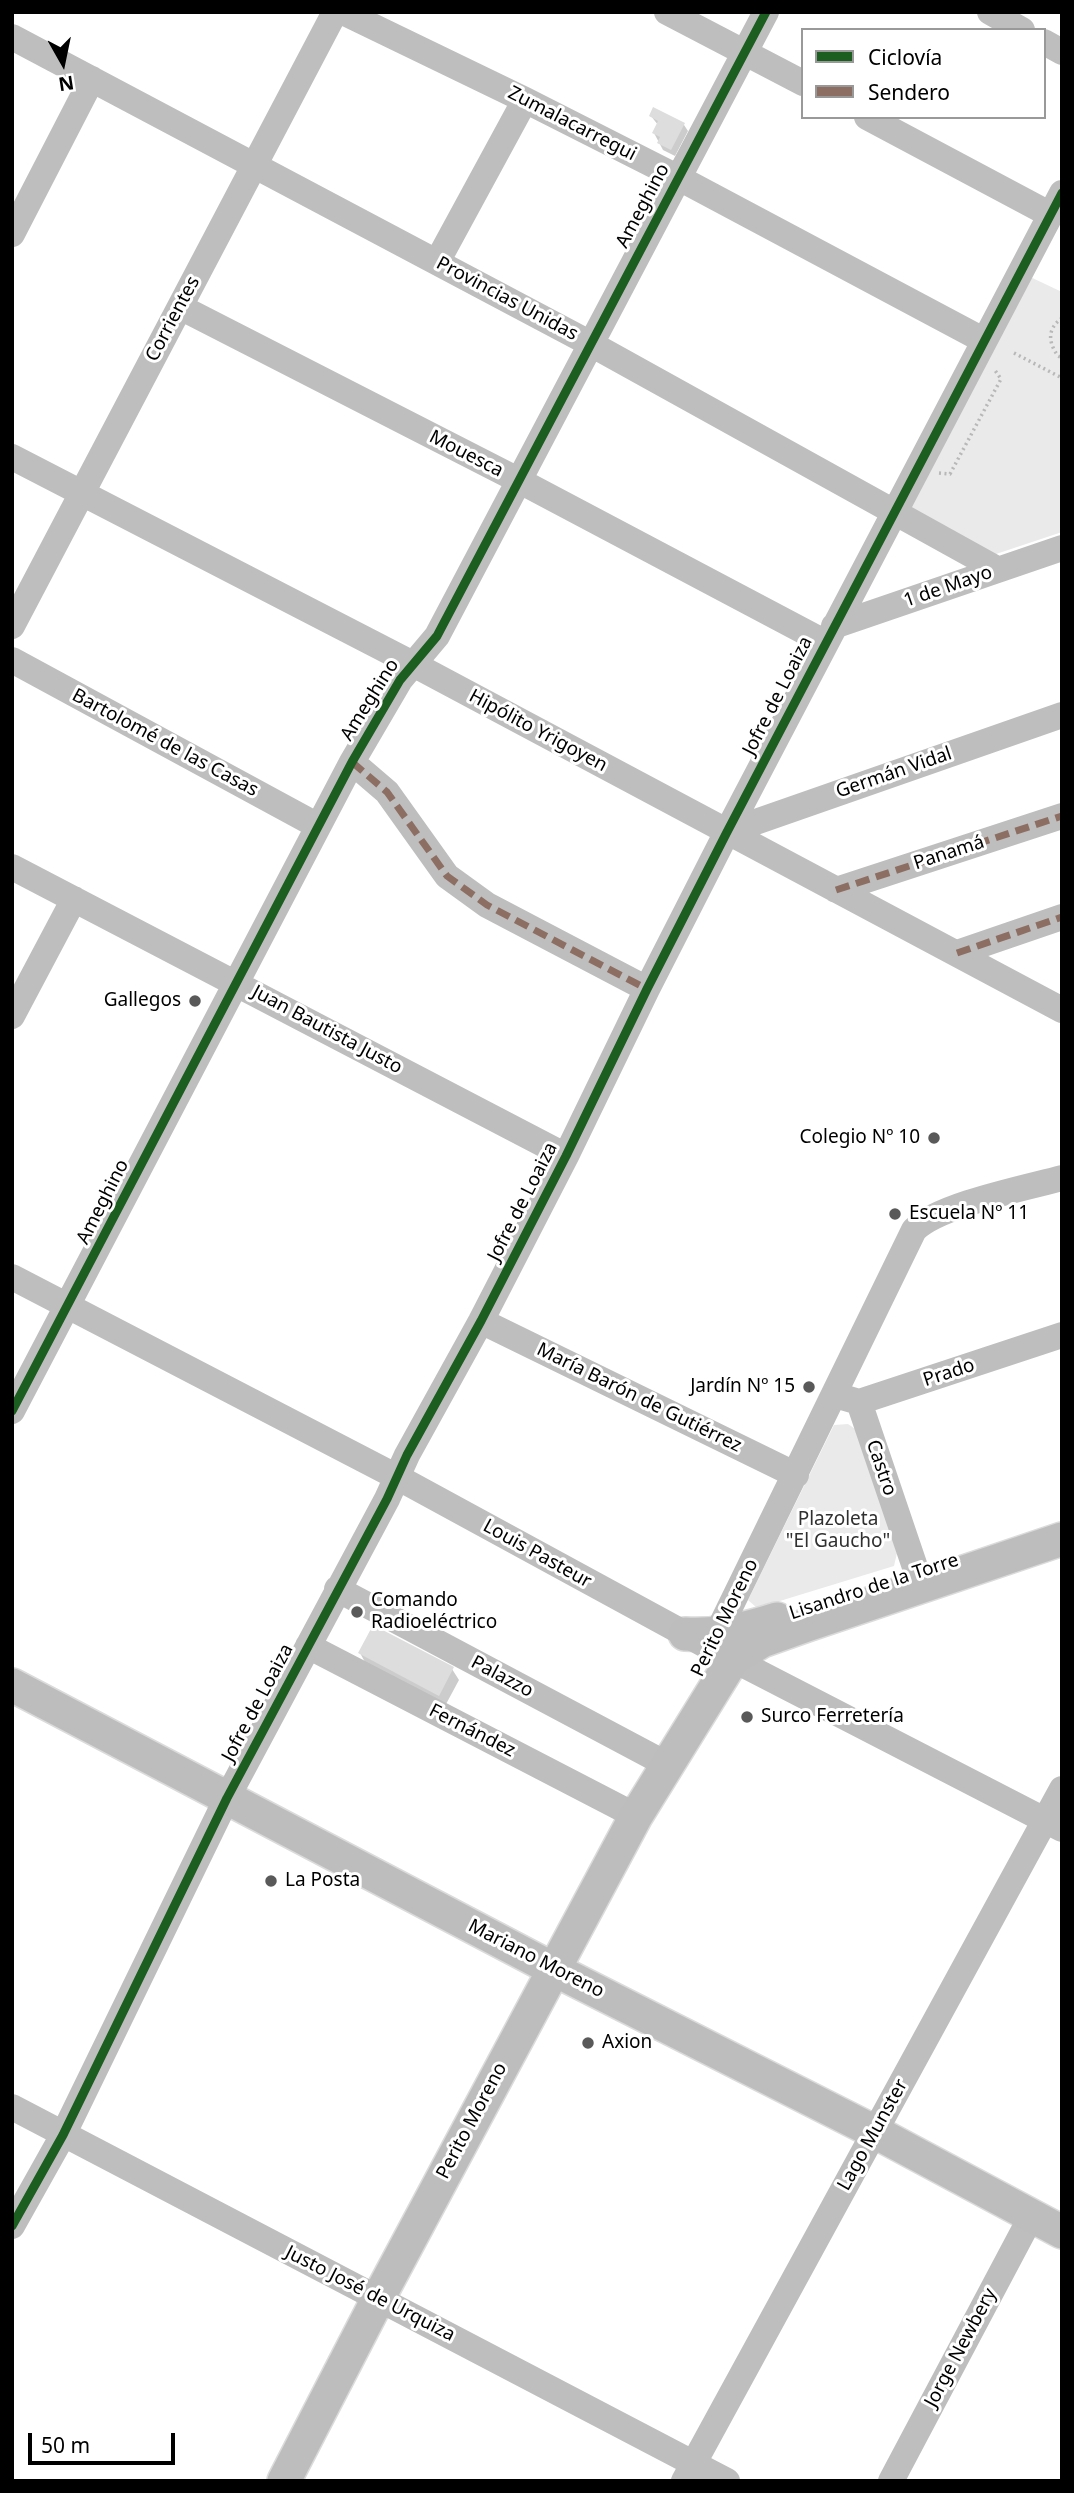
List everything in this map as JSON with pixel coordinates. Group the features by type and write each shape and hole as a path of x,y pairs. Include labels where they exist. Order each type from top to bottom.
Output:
{"main road":[{"name":"Lisandro de la Torre","path":"711,1643 758,1625 1062,1526"},
{"name":"Lisandro de la Torre","path":"711,1643 762,1641 1062,1539"},
{"name":"Perito Moreno","path":"284,2481 378,2299 666,1764 711,1643"},
{"name":"Mariano Moreno","path":"12,1685 554,1969 875,2132 1062,2232"}],"street":[{"name":"Corrientes","path":"12,626 335,12"},
{"name":"Zumalacarregui","path":"343,12 677,177 986,351"},
{"path":"667,12 801,82"},
{"name":"Ameghino","path":"12,1411 352,762 400,680 437,636 766,12"},
{"path":"990,12 1018,28"},
{"name":"Provincias Unidas","path":"12,37 591,344 997,569"},
{"path":"1046,43 1062,52"},
{"path":"12,234 92,79"},
{"path":"438,262 525,100"},
{"path":"871,119 1056,204"},
{"name":"Jofre de Loaiza","path":"12,2226 63,2135 226,1798 481,1321 727,832 895,511 986,351 1056,204"},
{"name":"Mouesca","path":"180,307 517,480 830,635"},
{"name":"Hipólito Yrigoyen","path":"12,457 413,664 1062,1010"},
{"name":"1 de Mayo","path":"830,635 997,569 1062,548"},
{"name":"Bartolomé de las Casas","path":"12,660 318,826"},
{"name":"Germán Vidal","path":"727,832 1062,715"},
{"path":"352,762 387,792 447,876 467,892 647,989"},
{"name":"Panamá","path":"836,890 1062,816"},
{"name":"Juan Bautista Justo","path":"12,866 566,1156"},
{"path":"12,1016 74,899"},
{"path":"957,953 1062,917"},
{"name":"Perito Moreno","path":"711,1643 796,1475 847,1399 914,1230 933,1216 952,1209 1062,1178"},
{"name":"Louis Pasteur","path":"12,1277 397,1477 1053,1825"},
{"name":"María Barón de Gutiérrez","path":"481,1321 796,1475"},
{"name":"Prado","path":"847,1399 1062,1335"},
{"name":"Castro","path":"847,1399 917,1573"},
{"name":"Palazzo","path":"337,1589 666,1764"},
{"name":"Fernández","path":"308,1646 636,1816"},
{"name":"Lago Munster","path":"689,2472 875,2132 1053,1825 1062,1789"},
{"name":"Justo José de Urquiza","path":"12,2107 378,2299 689,2472 727,2481"},
{"name":"Jorge Newbery","path":"891,2481 1032,2215"}],"path":[{"path":"1062,318 1050,331 1050,341 1058,356 1062,358"},
{"path":"928,471 950,474 1001,379 986,351"},
{"path":"1014,353 1062,378"}],"green space":[{"path":"1026,275 1062,292 1062,532 987,557 905,507"},
{"name":"Plazoleta \"El Gaucho\"","path":"848,1424 858,1431 897,1553 894,1566 757,1608 748,1600 834,1425"}],"building":[{"path":"653,107 685,123 671,150 657,143 660,137 652,133 658,121 649,116"},
{"path":"373,1625 454,1667 439,1696 358,1653"}],"marked path":[{"path":"352,762 387,792 447,876 487,905 647,989"},
{"path":"836,890 1062,816"},
{"path":"957,953 1062,917"}],"cycle path":[{"path":"12,1411 352,762 400,680 437,636 766,12"},
{"path":"12,2226 63,2135 227,1798 387,1499 407,1455 481,1321 727,832 1062,193"}],"place":[{"name":"Gallegos","path":"195,1001"},
{"name":"Colegio Nº 10","path":"934,1138"},
{"name":"Escuela Nº 11","path":"895,1214"},
{"name":"Jardín Nº 15","path":"809,1387"},
{"name":"Comando Radioeléctrico","path":"357,1612"},
{"name":"Surco Ferretería","path":"747,1717"},
{"name":"La Posta","path":"271,1881"},
{"name":"Axion","path":"588,2043"}]}
